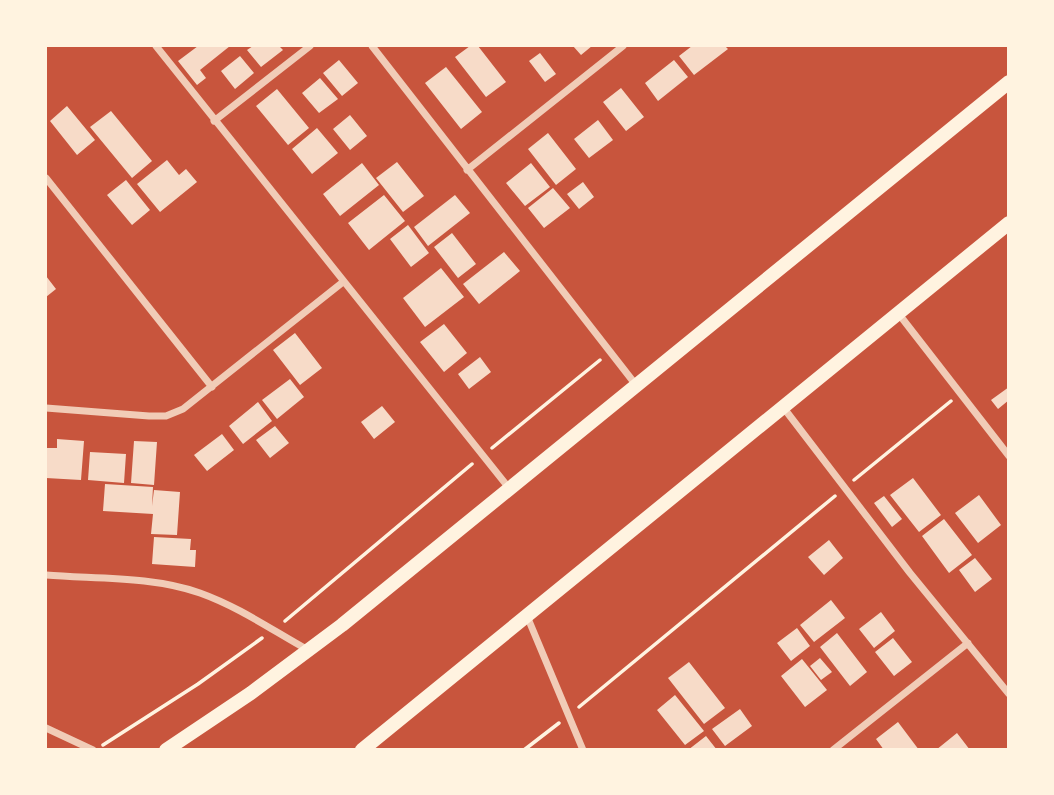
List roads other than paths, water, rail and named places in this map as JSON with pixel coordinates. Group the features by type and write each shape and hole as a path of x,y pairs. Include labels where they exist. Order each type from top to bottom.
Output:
{"main road":[{"path":"166,750 251,694 308,650 1009,82"},
{"path":"362,750 1009,223"}],"street":[{"path":"156,46 509,488"},
{"path":"214,121 310,46"},
{"path":"372,46 636,385"},
{"path":"467,170 623,46"},
{"path":"46,178 212,387"},
{"path":"46,408 166,416 183,409 343,282"},
{"path":"898,313 1009,456"},
{"path":"783,406 844,489 1009,694"},
{"path":"46,575 156,583 197,592 238,608 308,650"},
{"path":"527,616 583,750"},
{"path":"833,750 968,643"},
{"path":"46,728 94,750"}]}
